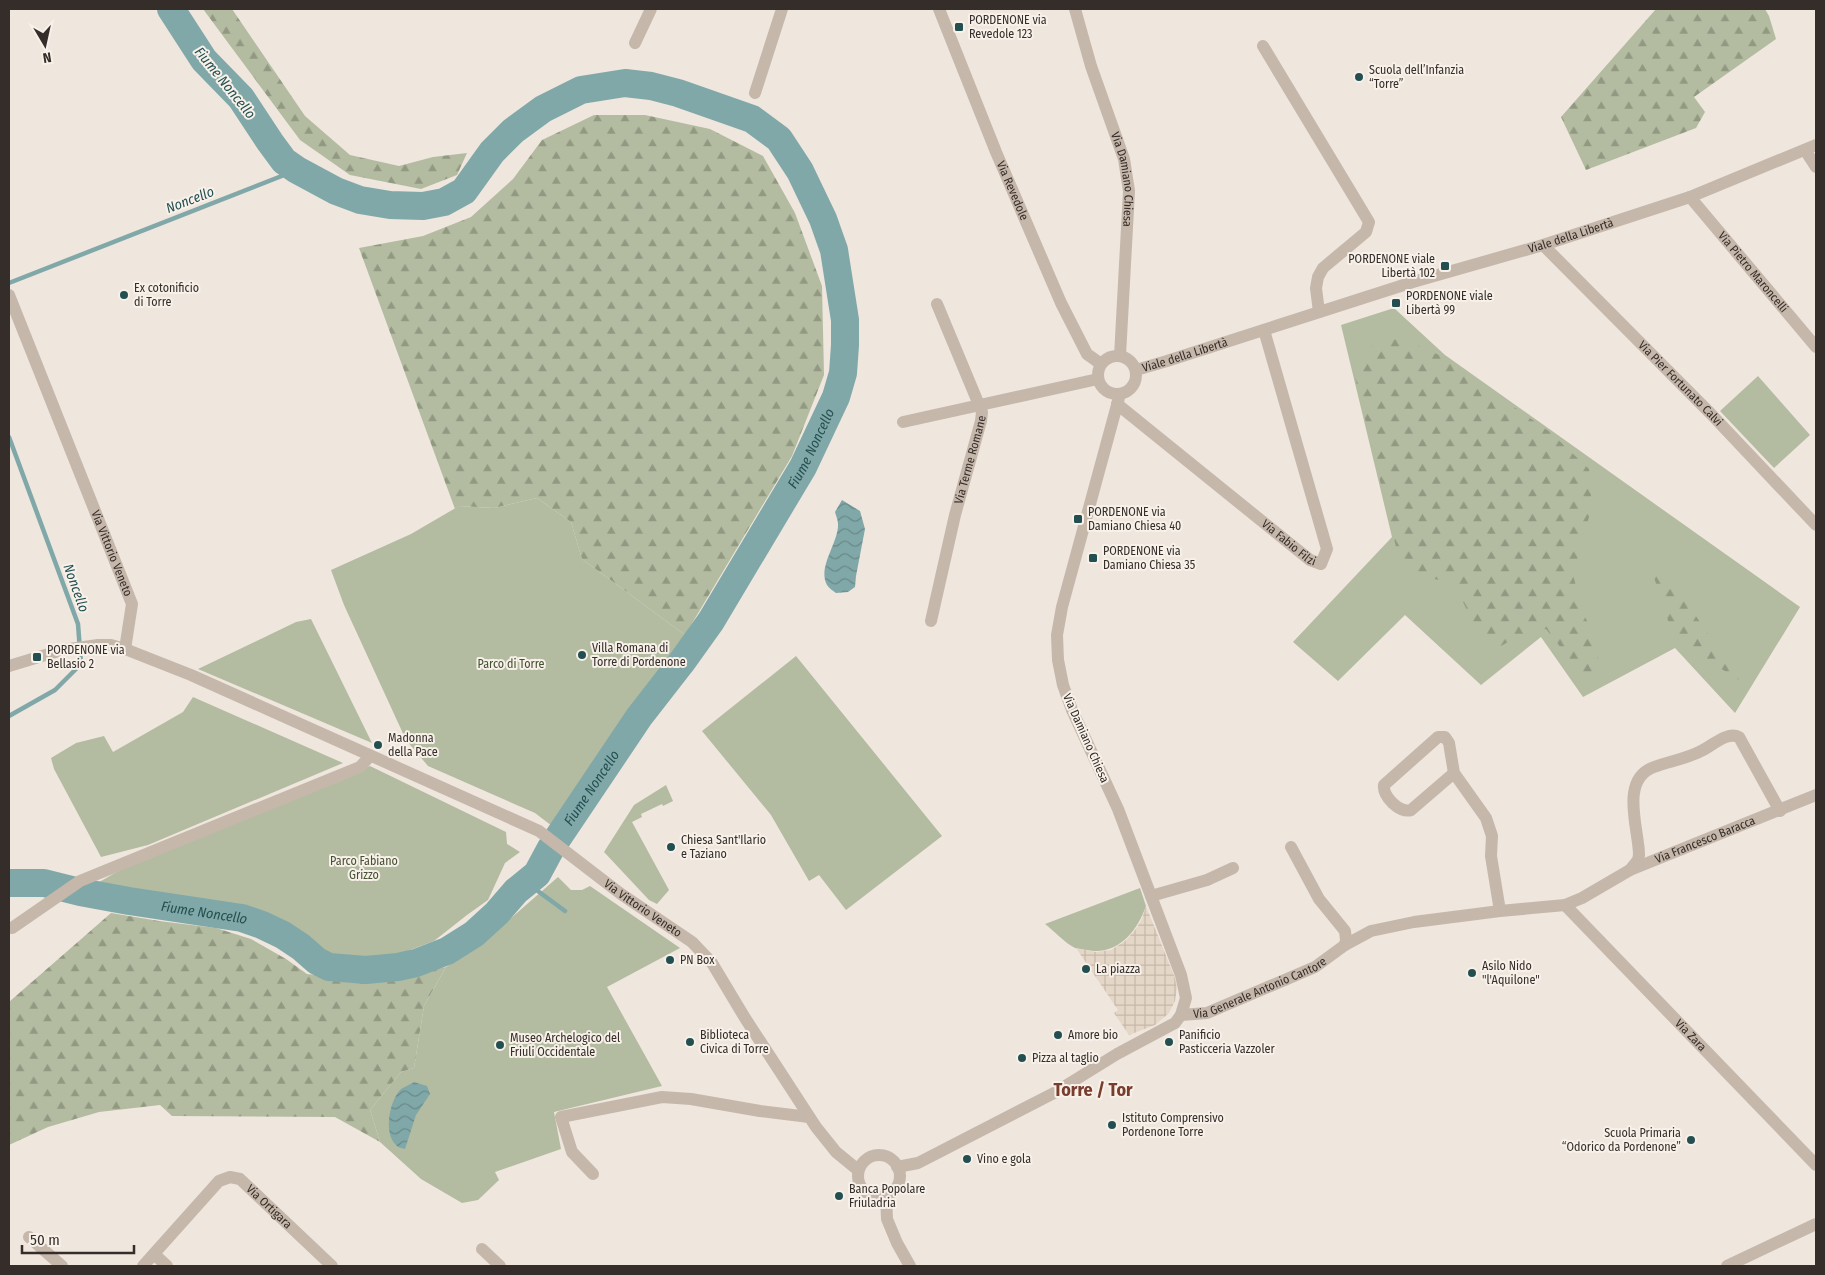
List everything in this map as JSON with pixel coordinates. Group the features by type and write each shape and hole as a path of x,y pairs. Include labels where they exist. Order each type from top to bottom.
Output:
{"street":[{"path":"635,44 651,9"},
{"path":"755,93 782,9"},
{"name":"Via Revedole","path":"938,9 1061,304 1088,354 1101,364"},
{"name":"Via Damiano Chiesa","path":"1075,9 1091,66 1124,159 1129,190 1120,356"},
{"path":"1263,46 1369,222 1366,232 1324,268 1318,277 1316,288 1320,312"},
{"path":"1811,148 1816,167"},
{"name":"Viale della Libertà","path":"1136,370 1413,282 1543,245 1690,197 1811,148"},
{"name":"Via Pietro Maroncelli","path":"1690,197 1816,347"},
{"name":"Via Pier Fortunato Calvi","path":"1543,245 1711,414 1816,525"},
{"name":"Via Vittorio Veneto","path":"9,296 132,604 125,648 191,675 539,831 576,860 692,942 712,963 808,1117 836,1152 858,1170"},
{"name":"Via Terme Romane","path":"931,620 955,515 982,412 937,304"},
{"name":"Via Fabio Filzi","path":"1118,399 1310,560 1321,564 1327,549 1264,330"},
{"path":"1120,356 1128,360 1136,370 1136,380 1132,387 1118,399 1101,386 1098,379 1098,371 1101,364 1107,359 1120,356"},
{"path":"902,422 1098,379"},
{"name":"Via Damiano Chiesa","path":"1118,399 1062,607 1057,635 1058,660 1063,685 1072,710 1118,809 1185,986 1186,998 1181,1015"},
{"path":"9,666 62,650 98,645 125,648"},
{"name":"Via Francesco Baracca","path":"1630,870 1640,855 1633,801 1638,780 1652,768 1688,758 1726,737 1735,735 1742,741 1780,811"},
{"path":"1454,773 1411,810 1406,812 1401,810 1385,794 1383,789 1384,785 1438,737 1445,737 1449,743 1454,773 1486,818 1492,836 1491,856 1500,911"},
{"path":"12,928 80,881 360,767 370,756"},
{"name":"Via Francesco Baracca","path":"1565,905 1582,898 1630,870 1816,795"},
{"path":"1291,847 1319,898 1345,931 1346,940 1344,945"},
{"path":"1151,896 1207,880 1233,868"},
{"name":"Via Generale Antonio Cantore","path":"898,1167 918,1163 1022,1111 1117,1054 1167,1028 1175,1023 1181,1015 1206,1013 1315,967 1357,937 1386,927 1500,911 1565,905"},
{"name":"Via Zara","path":"1565,905 1816,1165"},
{"path":"593,1174 572,1152 561,1117 662,1097 691,1099 808,1117"},
{"path":"885,1156 898,1167 900,1175 898,1184 893,1191 886,1195 871,1196 860,1185 858,1170 869,1157 885,1156"},
{"name":"Via Ortigara","path":"143,1266 219,1181 230,1177 240,1179 332,1266"},
{"path":"886,1195 887,1219 897,1243 910,1266"},
{"path":"1727,1266 1816,1224"},
{"path":"29,1238 62,1266"},
{"path":"482,1249 500,1266"},
{"path":"154,1254 167,1266"}],"green space":[{"path":"203,9 232,9 305,116 350,155 399,166 433,157 467,153 457,175 421,189 350,175 300,140"},
{"path":"1656,9 1765,9 1776,39 1694,97 1705,112 1696,128 1586,170 1561,117"},
{"path":"594,115 645,115 710,129 763,156 795,213 822,286 824,375 792,456 685,635 582,559 571,522 537,498 494,508 459,506 455,509 359,248 423,236 471,217 513,179 542,140"},
{"path":"1394,308 1445,355 1800,607 1735,713 1675,648 1583,697 1541,637 1481,685 1405,615 1338,681 1293,642 1392,537 1341,325"},
{"path":"1404,339 1439,355 1550,432 1589,469 1592,506 1573,575 1584,615 1601,648 1589,683 1546,629 1522,634 1501,646 1479,633 1453,583 1402,572 1354,373 1375,340"},
{"path":"1758,376 1810,435 1774,468 1720,411"},
{"name":"Parco di Torre","path":"537,498 571,522 582,559 685,635 556,829 535,813 428,766 406,740 344,605 331,570 411,534 459,506 494,508"},
{"path":"1649,562 1673,582 1739,680 1674,639"},
{"path":"311,619 372,743 198,669 296,622"},
{"path":"796,656 942,836 846,910 819,875 809,881 771,815 702,731"},
{"path":"193,697 343,763 148,845 101,857 54,769 51,758 76,743 104,736 113,752 183,712"},
{"name":"Parco Fabiano Grizzo","path":"370,766 506,832 507,844 520,852 505,863 488,900 434,941 397,955 364,961 333,958 268,918 238,908 94,885 129,865"},
{"path":"666,785 673,801 641,814 642,817 632,822 669,890 657,904 649,900 604,852 634,805"},
{"path":"558,877 571,890 582,890 590,886 680,948 607,987 662,1086 554,1112 561,1149 495,1172 499,1180 478,1200 462,1203 421,1179 380,1142 370,1110 401,1072 414,1068 424,1006 446,967 478,947"},
{"path":"1140,888 1146,906 1142,916 1131,933 1116,946 1098,951 1075,948 1045,924"},
{"path":"111,913 216,928 251,939 286,959 307,974 349,979 404,976 446,967 424,1006 414,1068 401,1072 370,1110 380,1142 335,1117 172,1116 160,1105 99,1112 48,1127 9,1145 9,1002"}],"shaded area":[{"path":"1146,906 1175,978 1177,988 1175,1001 1169,1013 1155,1025 1129,1035 1114,1013 1118,1010 1076,948 1096,952 1111,950 1125,941 1135,930 1141,921"}],"water":[{"path":"842,500 860,511 865,529 855,587 848,592 836,593 827,585 825,570 837,531 838,522 835,512"},
{"path":"414,1082 427,1086 430,1094 416,1115 405,1149 398,1147 393,1141 390,1134 389,1118 396,1095 401,1089"}],"waterway":[{"name":"Fiume Noncello","path":"9,883 44,883 129,901 242,918 283,935 317,961 329,967 366,970 398,967 416,963 447,951 474,934 497,913 516,891 537,874 551,848 639,717 711,621 803,467 836,397 843,373 845,320 834,250 823,219 800,171 779,139 752,119 678,93 651,86 625,83 581,90 543,109 513,131 492,152 464,191 444,202 423,206 390,205 360,200 336,191 284,161 241,98 204,60 171,9"},
{"name":"Noncello","path":"9,283 297,170"},
{"name":"Noncello","path":"9,437 78,624 81,664 55,690 9,716"},
{"path":"527,883 565,911"}],"place":[{"name":"PORDENONE via Revedole 123","path":"959,27"},
{"name":"Scuola dell’Infanzia “Torre”","path":"1359,77"},
{"name":"PORDENONE viale Libertà 102","path":"1445,266"},
{"name":"Ex cotonificio di Torre","path":"124,295"},
{"name":"PORDENONE viale Libertà 99","path":"1396,303"},
{"name":"PORDENONE via Damiano Chiesa 40","path":"1078,519"},
{"name":"PORDENONE via Damiano Chiesa 35","path":"1093,558"},
{"name":"Villa Romana di Torre di Pordenone","path":"582,655"},
{"name":"PORDENONE via Bellasio 2","path":"37,657"},
{"name":"Madonna della Pace","path":"378,745"},
{"name":"Chiesa Sant'Ilario e Taziano","path":"671,847"},
{"name":"PN Box","path":"670,960"},
{"name":"La piazza","path":"1086,969"},
{"name":"Asilo Nido \"l'Aquilone\"","path":"1472,973"},
{"name":"Amore bio","path":"1058,1035"},
{"name":"Biblioteca Civica di Torre","path":"690,1042"},
{"name":"Panificio Pasticceria Vazzoler","path":"1169,1042"},
{"name":"Museo Archelogico del Friuli Occidentale","path":"500,1045"},
{"name":"Pizza al taglio","path":"1022,1058"},
{"name":"Istituto Comprensivo Pordenone Torre","path":"1112,1125"},
{"name":"Scuola Primaria “Odorico da Pordenone”","path":"1691,1140"},
{"name":"Vino e gola","path":"967,1159"},
{"name":"Banca Popolare Friuladria","path":"839,1196"}],"district":[{"name":"Torre / Tor","path":"1093,1090"}]}
